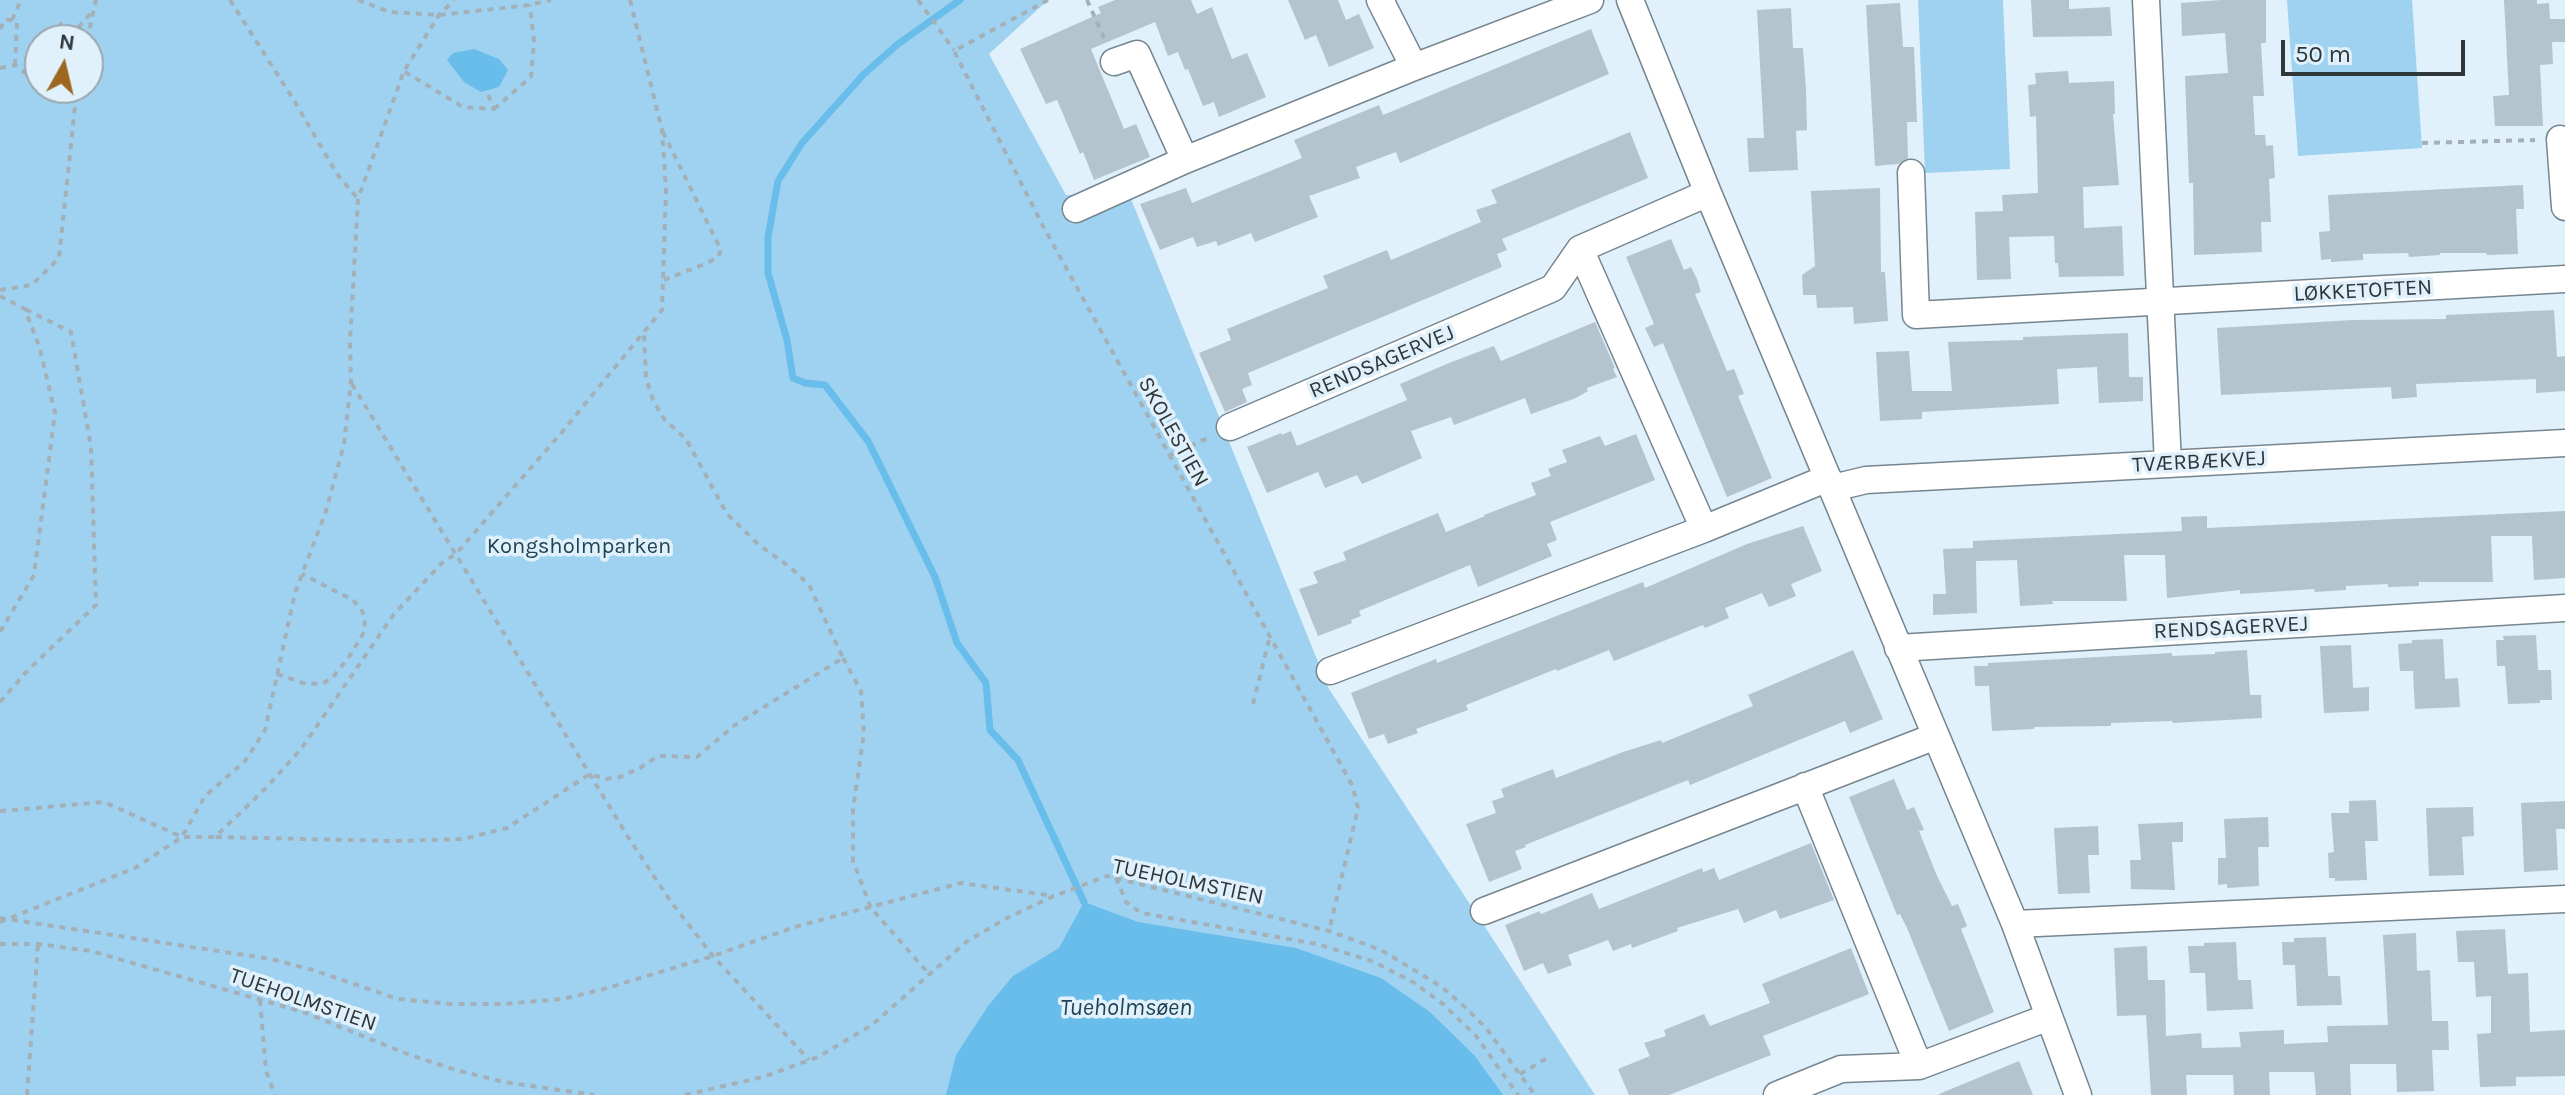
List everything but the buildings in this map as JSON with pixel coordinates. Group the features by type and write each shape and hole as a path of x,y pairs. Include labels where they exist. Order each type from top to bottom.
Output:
{"street":[{"path":"1380,0 1414,67"},
{"path":"1076,209 1185,160 1590,0"},
{"path":"1630,0 2015,924 2078,1095"},
{"path":"2146,0 2168,464"},
{"path":"1114,62 1137,54 1185,160"},
{"path":"2560,139 2565,207"},
{"name":"LØKKETOFTEN","path":"1911,173 1916,315 2565,279"},
{"path":"1704,529 1580,249 1708,193"},
{"name":"RENDSAGERVEJ","path":"1230,427 1553,288 1580,249"},
{"name":"TVÆRBÆKVEJ","path":"1831,483 2565,443"},
{"path":"1330,671 1831,483"},
{"name":"RENDSAGERVEJ","path":"1898,648 2565,608"},
{"path":"1484,911 1936,736"},
{"path":"1805,786 1919,1066"},
{"path":"2015,924 2565,899"},
{"path":"1777,1095 1841,1069 1919,1066 2049,1017"}],"path":[{"path":"12,20 21,0"},
{"path":"91,24 96,0"},
{"path":"230,0 337,174 358,199"},
{"path":"358,0 390,12 439,15 551,0"},
{"path":"2,919 135,868 182,837 205,796 245,761 265,730 295,593 326,511 344,444 351,382 350,342 358,199 404,71 439,15 454,0"},
{"path":"215,837 301,749 394,614 443,562 456,554 662,310 666,189 662,130 630,0"},
{"path":"954,51 1048,0"},
{"path":"1087,0 1114,62"},
{"name":"SKOLESTIEN","path":"921,3 954,51 1043,226 1352,785 1358,808 1329,931"},
{"path":"404,71 463,107 494,109 531,77 534,42 530,5"},
{"path":"81,24 93,14"},
{"path":"0,29 6,19 17,22 15,65"},
{"path":"0,68 15,65 24,72"},
{"path":"487,92 494,109"},
{"path":"0,293 32,285 59,258 75,104"},
{"path":"662,130 721,250 718,257 707,263 664,280"},
{"path":"2422,143 2560,139"},
{"path":"0,293 71,332 91,447 96,605 27,671 0,702"},
{"path":"0,632 34,575 55,413 40,349 25,309"},
{"path":"644,333 646,378 653,400 664,419 686,439 727,514 759,545 809,585 861,691 864,733 853,809 853,861 871,908 929,974"},
{"path":"351,382 671,902 713,956 809,1060"},
{"path":"1168,456 1230,427"},
{"path":"277,674 312,685 322,684 333,677 364,632 365,618 353,600 302,574"},
{"path":"1253,704 1270,639"},
{"path":"351,654 362,660"},
{"path":"590,774 606,779 620,777 658,756 697,757 735,725 843,658"},
{"path":"1295,684 1305,680"},
{"path":"0,811 104,802 182,837 395,841 463,839 507,828 590,774"},
{"name":"TUEHOLMSTIEN","path":"685,1095 750,1081 809,1060 872,1025 966,942 1054,896 1107,876 1329,931 1381,950 1442,987 1486,1028 1535,1095"},
{"path":"1116,878 1126,902 1141,913 1317,944 1372,961 1413,982 1443,1004 1476,1036 1518,1095"},
{"path":"2,919 271,959 398,999 451,1004 504,1004 563,999 604,989 798,926 961,883 1054,896"},
{"name":"TUEHOLMSTIEN","path":"0,944 38,944 91,951 303,1012 456,1070 504,1082 594,1095"},
{"path":"27,1095 38,944"},
{"path":"260,1000 266,1071 275,1095"},
{"path":"1520,1074 1549,1057"}],"green space":[{"name":"Kongsholmparken","path":"0,0 1048,0 989,54 1066,195 1129,194 1329,689 1595,1095 0,1095"},
{"path":"1918,0 2003,0 2010,169 1925,173"},
{"path":"2287,0 2412,0 2422,148 2298,156"}],"water":[{"path":"474,49 499,59 508,70 499,87 481,92 464,82 447,60 453,53"},
{"name":"Tueholmsøen","path":"1084,902 1138,922 1296,948 1381,978 1430,1012 1475,1056 1503,1095 946,1095 956,1055 988,1006 1013,976 1059,948"}],"waterway":[{"path":"960,0 898,44 864,74 802,143 778,181 768,237 768,273 787,340 793,378 825,385 868,441 935,577 957,643 986,683 990,730 1018,760 1084,902"}]}
